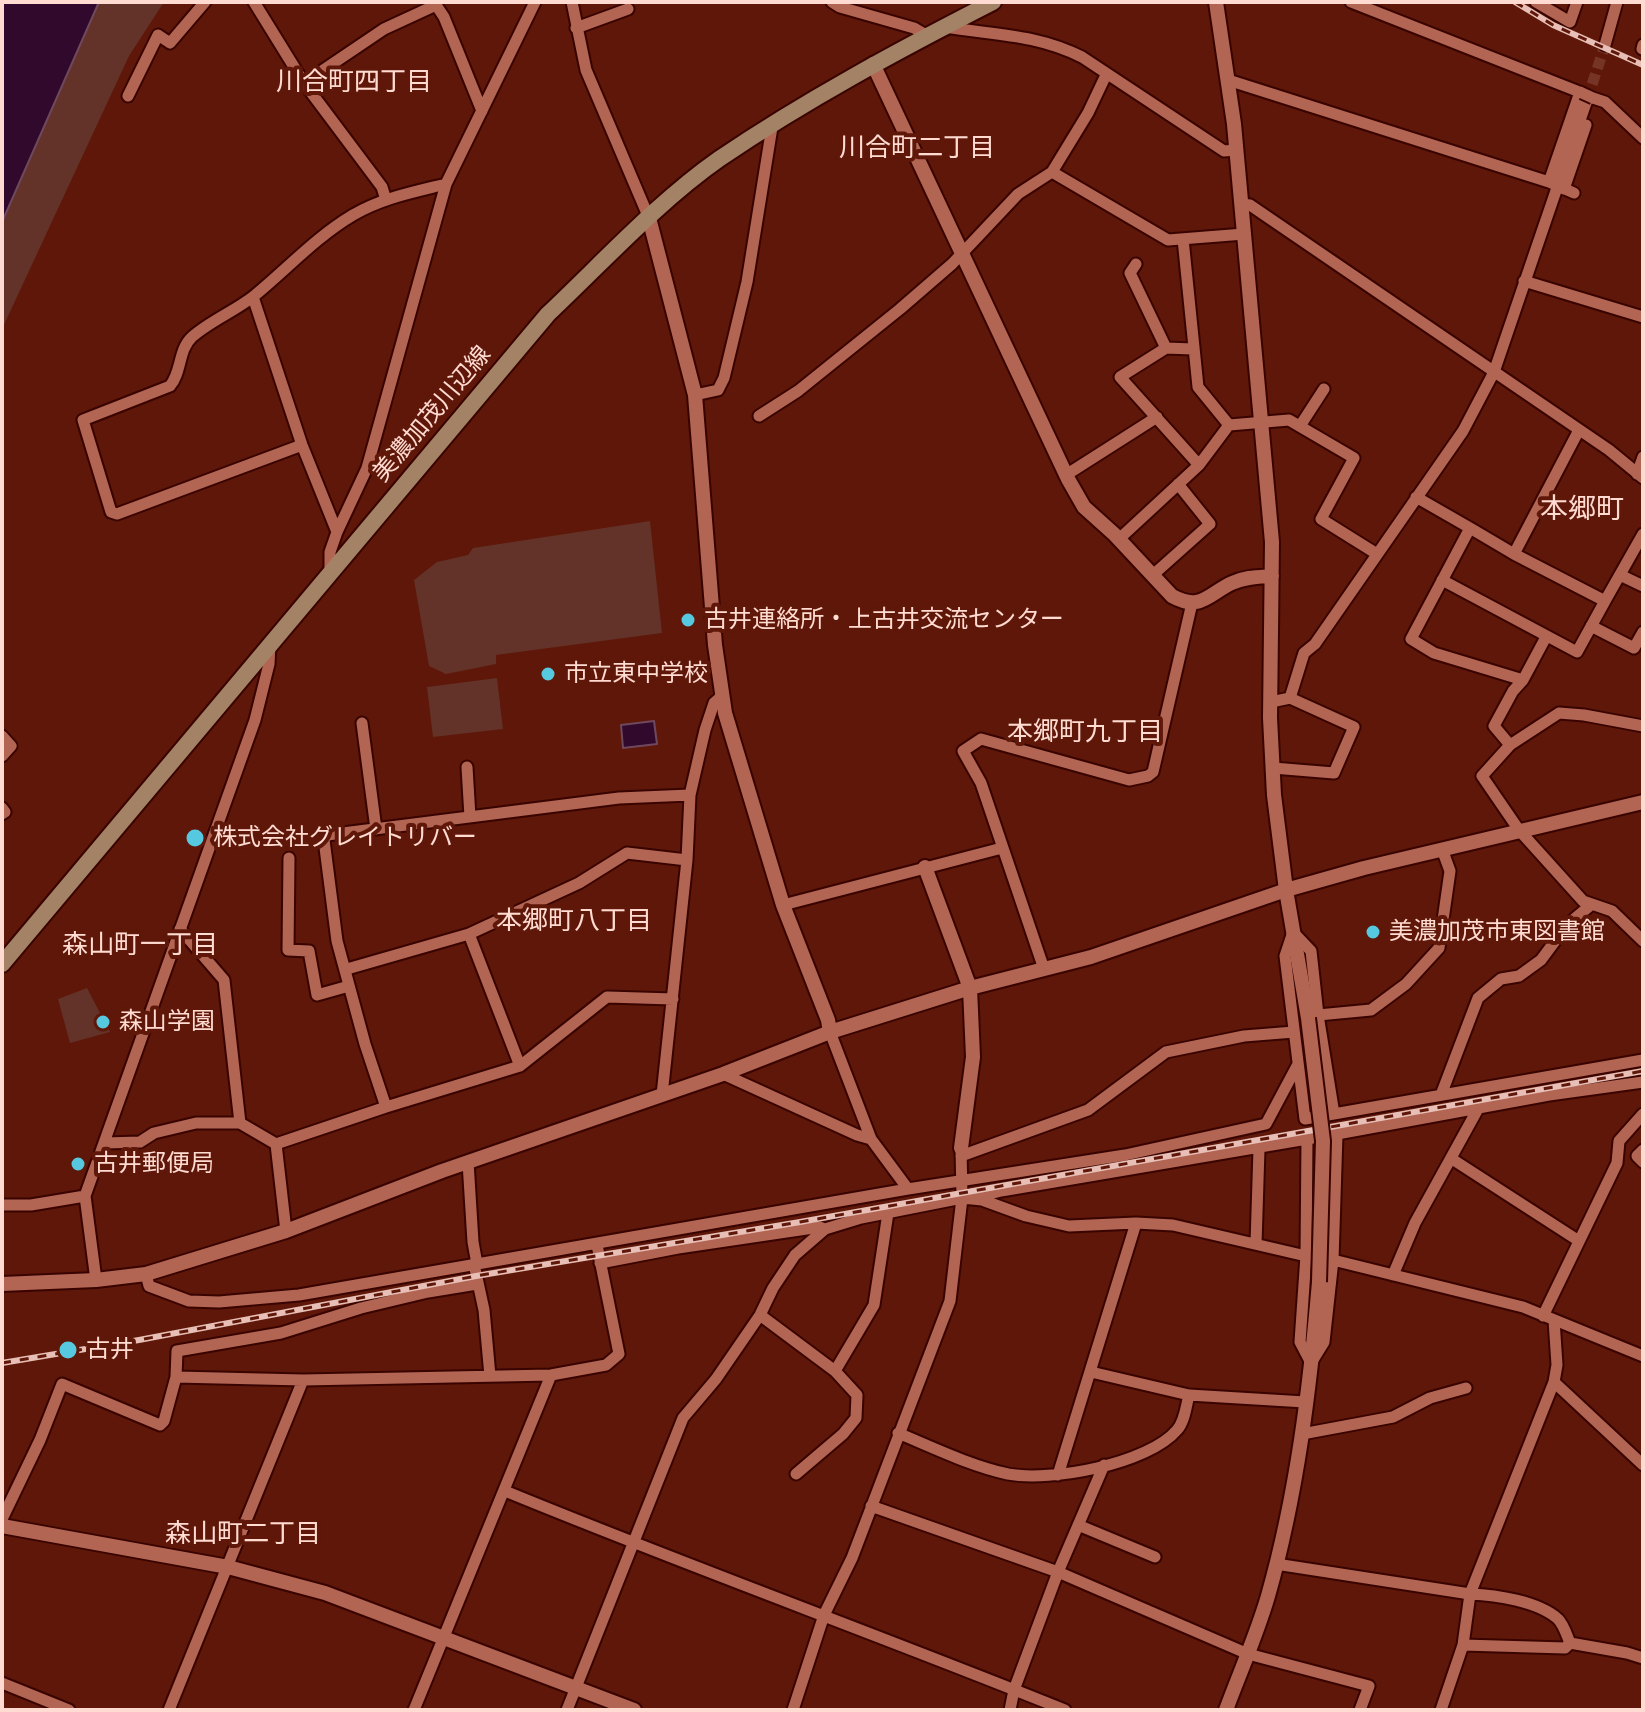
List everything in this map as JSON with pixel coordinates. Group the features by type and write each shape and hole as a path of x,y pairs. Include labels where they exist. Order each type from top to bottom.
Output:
{"main road":[{"name":"美濃加茂川辺線","path":"2,964 548,314 649,218 717,161 873,64 993,2"}],"street":[{"path":"128,96 158,35 170,43 205,2"},
{"path":"254,2 304,83 382,187 386,200"},
{"path":"330,573 330,552 367,468 446,184 535,2"},
{"path":"572,2 586,70 649,218 695,395 715,645 722,696 746,784 783,905 871,1139 908,1189"},
{"path":"1216,2 1236,150 1272,542 1273,768 1293,932 1334,1114"},
{"path":"1351,2 1605,102 1643,138"},
{"path":"1536,2 1570,22 1577,2"},
{"path":"1605,45 1617,2"},
{"path":"837,4 914,28 926,35"},
{"path":"304,83 384,29 436,5 444,17 482,111"},
{"path":"576,28 628,9"},
{"path":"945,27 1013,34 1058,45 1082,57 1224,151 1236,150"},
{"path":"873,64 1066,475 1084,507 1154,574 1172,596 1182,601 1203,601 1244,578 1272,576"},
{"path":"759,416 809,382 900,309 962,253 1018,194 1052,172 1088,113 1106,75"},
{"path":"1228,80 1561,187"},
{"path":"1290,698 1304,653 1315,644 1463,431 1494,372 1524,281 1561,187 1587,96"},
{"path":"695,395 718,390 724,378 747,282 772,127"},
{"path":"1052,172 1168,240 1244,234"},
{"path":"302,445 117,514 111,512 83,420 170,386 184,348 193,337 253,297 333,228 386,200 446,184"},
{"path":"1241,204 1250,205 1579,430 1640,476 1643,457"},
{"path":"1183,239 1198,387 1229,425"},
{"path":"1136,264 1130,273 1166,348"},
{"path":"1524,281 1643,317"},
{"path":"253,297 302,445 337,532"},
{"path":"1193,349 1166,348 1120,377 1199,465"},
{"path":"1300,426 1324,389"},
{"path":"1066,475 1157,417"},
{"path":"1119,539 1199,465 1229,425 1289,420 1354,458 1321,519 1377,554"},
{"path":"1514,554 1579,430"},
{"path":"1154,574 1210,524 1178,484"},
{"path":"1416,497 1514,554 1605,601"},
{"path":"1470,528 1411,639 1434,653 1523,680"},
{"path":"1442,580 1577,652 1643,534"},
{"path":"1620,575 1643,586"},
{"path":"1044,969 981,783 963,751 981,739 1129,780 1148,776 1153,772 1192,603"},
{"path":"1591,626 1634,648 1643,632"},
{"path":"1510,745 1494,726 1546,637"},
{"path":"96,1280 85,1196 255,720 269,664 270,644"},
{"path":"662,1095 687,860 690,795 705,730 714,703 722,696"},
{"path":"1271,702 1290,698 1354,727 1334,773 1273,768"},
{"path":"1643,726 1559,713 1510,745 1482,776 1519,830 1583,901 1612,911 1643,941"},
{"path":"362,723 376,829"},
{"path":"2,736 11,746 2,756"},
{"path":"467,767 470,817"},
{"path":"386,1107 337,941 324,840 327,835 619,798 690,795"},
{"path":"2,1284 96,1280 146,1274 286,1231 468,1162 723,1074 830,1032 970,988 1091,957 1286,890 1519,830 1643,802"},
{"path":"2,808 5,812 2,814"},
{"path":"783,905 1002,848"},
{"path":"1313,1016 1371,1010 1406,984 1439,948 1450,871 1442,849"},
{"path":"347,969 469,934 579,883 627,853 687,860"},
{"path":"289,858 288,950 309,951 317,995 349,986"},
{"path":"793,1710 824,1615 852,1558 950,1301 966,1199 961,1152 973,1057 970,988 925,867"},
{"path":"1441,1095 1478,998 1501,979 1519,976 1541,960 1567,925 1592,904"},
{"path":"180,929 224,980 240,1123"},
{"path":"1293,932 1285,956 1305,1119 1643,1060"},
{"path":"469,934 520,1066"},
{"path":"105,1143 140,1142 154,1133 196,1123 240,1123 276,1144 520,1066 607,997 673,999"},
{"path":"1226,1710 1268,1598 1288,1516 1311,1363 1319,1282 1323,1141 1313,1016"},
{"path":"961,1152 1088,1110 1166,1052 1244,1036 1294,1032"},
{"path":"146,1274 149,1286 189,1301 219,1302 299,1295 908,1189 1125,1155 1266,1124 1298,1064"},
{"path":"723,1074 871,1139"},
{"path":"567,1710 683,1418 716,1379 760,1315 795,1255 825,1229 888,1213 1066,1179 1259,1149 1479,1107 1643,1082"},
{"path":"1393,1275 1415,1223 1479,1107"},
{"path":"1441,1710 1463,1645 1470,1594 1554,1382 1557,1365 1548,1318 1579,1241 1617,1163 1619,1141 1643,1114"},
{"path":"1311,1363 1324,1342 1333,1260 1337,1134"},
{"path":"1307,1139 1306,1256 1300,1342 1311,1363"},
{"path":"276,1144 286,1231"},
{"path":"1256,1244 1259,1149"},
{"path":"1643,1150 1637,1156 1643,1162"},
{"path":"1452,1159 1579,1241"},
{"path":"468,1162 477,1284 484,1310 490,1376"},
{"path":"2,1205 31,1205 85,1196"},
{"path":"966,1199 982,1200 1026,1216 1069,1226 1173,1225 1306,1256"},
{"path":"835,1371 874,1305 888,1213"},
{"path":"1058,1475 1136,1223"},
{"path":"600,1263 748,1237 820,1227 825,1229"},
{"path":"176,1377 303,1380 551,1375 606,1365 619,1354 597,1245"},
{"path":"1333,1260 1485,1296 1643,1356"},
{"path":"2,1519 40,1440 62,1384 160,1425 171,1400 177,1351 281,1333 361,1308 477,1284"},
{"path":"760,1315 835,1371 857,1395 856,1418 843,1434 796,1474"},
{"path":"1091,1372 1189,1395 1305,1402"},
{"path":"414,1710 551,1375"},
{"path":"169,1710 303,1380"},
{"path":"1554,1382 1643,1465"},
{"path":"1302,1434 1393,1417 1430,1398 1466,1388"},
{"path":"898,1433 992,1470 1030,1476 1058,1475 1128,1459 1150,1449 1178,1430 1189,1395"},
{"path":"1010,1710 1014,1690 1058,1572 1104,1465"},
{"path":"505,1491 1065,1710"},
{"path":"871,1506 1058,1572 1248,1654 1369,1686 1360,1710"},
{"path":"1078,1525 1155,1557"},
{"path":"2,1526 228,1567 325,1593 634,1710"},
{"path":"1276,1564 1470,1594 1501,1595 1543,1610 1560,1620 1570,1643"},
{"path":"1463,1645 1565,1648 1570,1643"},
{"path":"1570,1643 1643,1658"},
{"path":"2,1683 69,1710"}],"shaded area":[{"path":"2,2 99,2 2,222"},
{"path":"99,2 164,2 129,56 2,329 2,222"},
{"path":"650,521 662,633 496,655 496,664 446,674 429,666 414,580 437,562 468,555 473,548"},
{"path":"497,678 503,729 433,737 427,687"},
{"path":"654,721 657,744 623,748 621,725"},
{"path":"87,988 110,1032 70,1043 58,999"}],"tunnel":[{"path":"1587,100 1605,45"}],"railway":[{"path":"1515,2 1553,25 1643,65"},
{"path":"2,1363 476,1276 800,1222 1643,1071"}],"place":[{"name":"古井連絡所・上古井交流センター","path":"688,620"},
{"name":"市立東中学校","path":"548,674"},
{"name":"株式会社グレイトリバー","path":"195,838"},
{"name":"美濃加茂市東図書館","path":"1373,932"},
{"name":"森山学園","path":"103,1022"},
{"name":"古井郵便局","path":"78,1164"},
{"name":"古井","path":"68,1350"}],"district":[{"name":"川合町四丁目","path":"354,82"},
{"name":"川合町二丁目","path":"917,148"},
{"name":"本郷町","path":"1582,510"},
{"name":"本郷町九丁目","path":"1085,732"},
{"name":"本郷町八丁目","path":"574,921"},
{"name":"森山町一丁目","path":"140,945"},
{"name":"森山町二丁目","path":"243,1534"}]}
